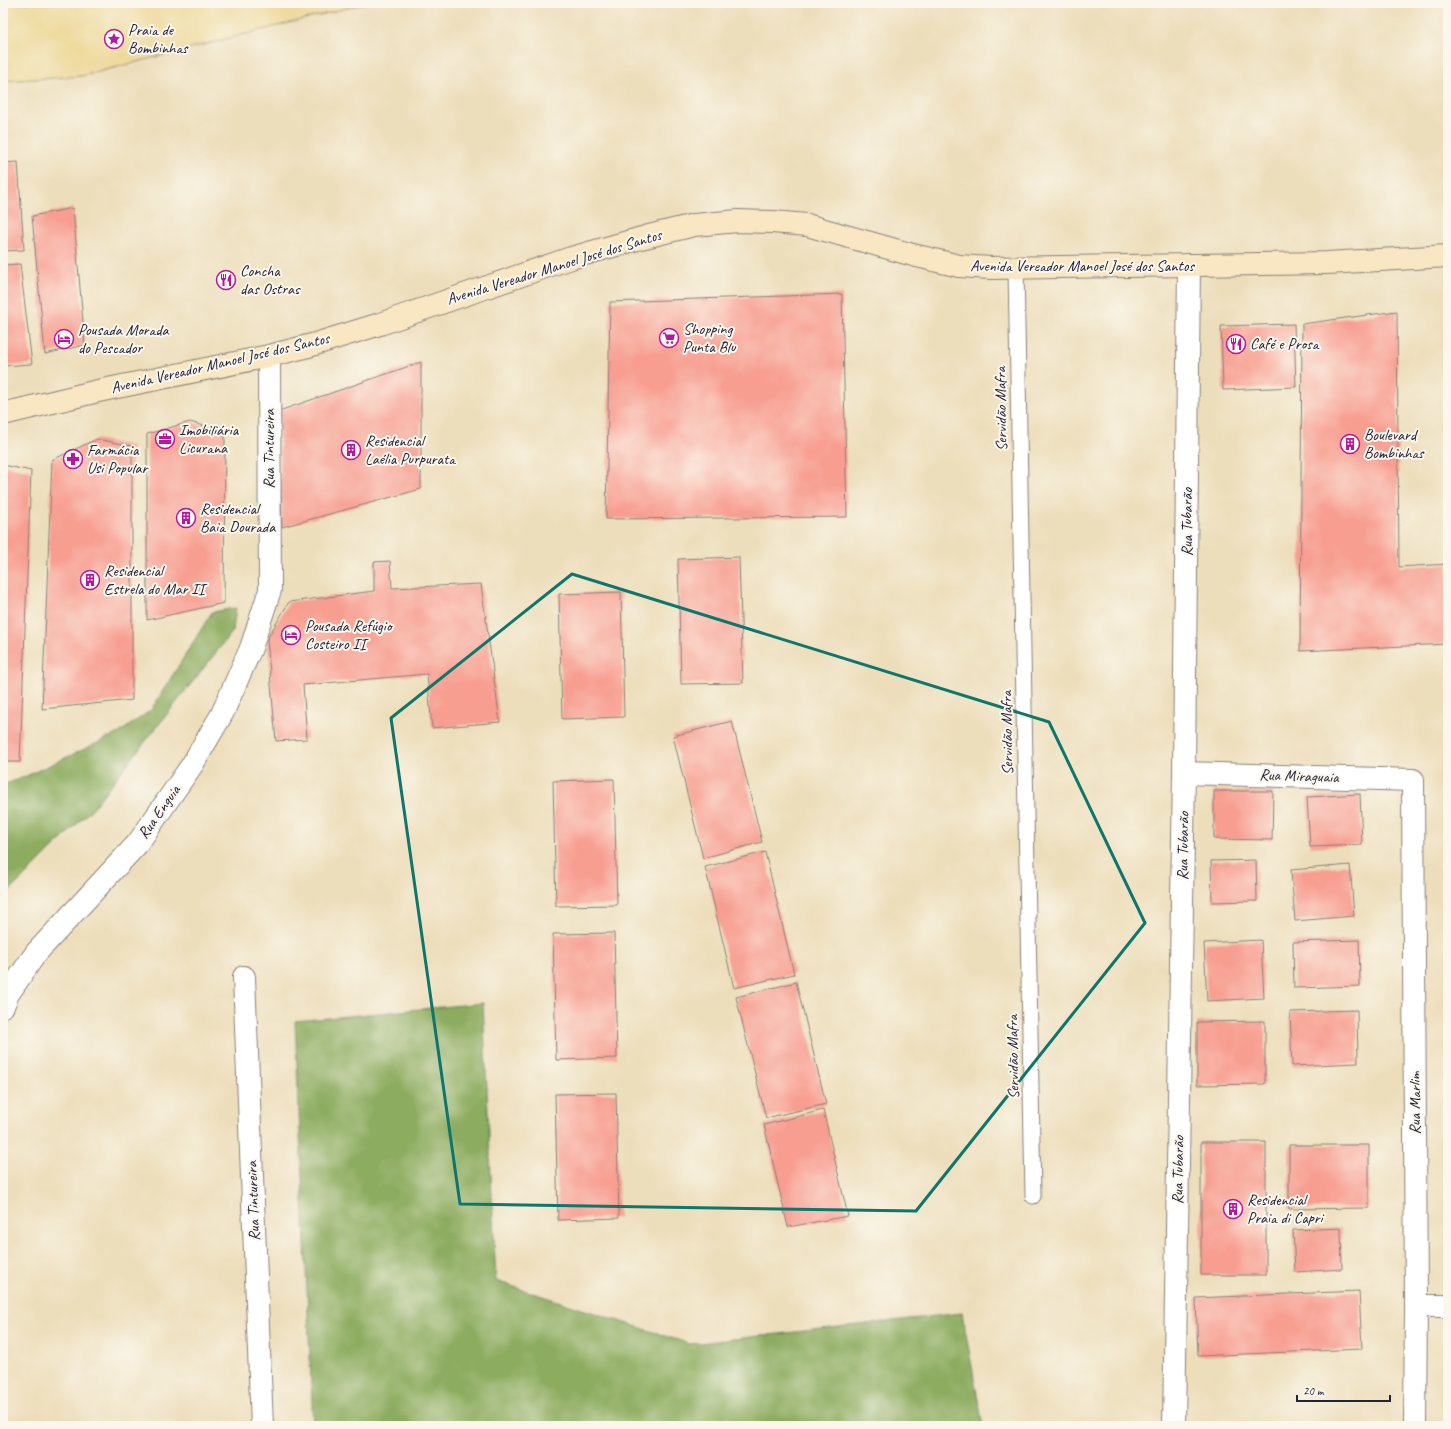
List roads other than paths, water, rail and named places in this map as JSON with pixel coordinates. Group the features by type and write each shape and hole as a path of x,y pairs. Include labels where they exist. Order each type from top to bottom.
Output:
{"main road":[{"name":"Avenida Vereador Manoel José dos Santos","path":"3,414 155,378 269,356 312,345 380,324 571,258 645,236 694,225 773,222 807,225 959,266 1016,268 1189,266 1328,263 1448,256"}],"street":[{"name":"Rua Tubarão","path":"1174,1426 1184,773 1189,266"},
{"name":"Rua Tintureira","path":"269,356 270,590"},
{"name":"Rua Enguia","path":"3,1006 8,994 36,953 138,843 192,765 222,714 251,648 270,590"},
{"name":"Rua Miraguaia","path":"1184,773 1413,780"},
{"name":"Rua Marlim","path":"1413,780 1416,1306 1415,1426"},
{"name":"Rua Tintureira","path":"244,977 262,1426"},
{"path":"1416,1306 1448,1306"}],"lane":[{"name":"Servidão Mafra","path":"1016,268 1033,1196"}],"place":[{"name":"Praia de Bombinhas","path":"114,39"},
{"name":"Concha das Ostras","path":"226,280"},
{"name":"Shopping Punta Blu","path":"669,338"},
{"name":"Pousada Morada do Pescador","path":"64,339"},
{"name":"Café e Prosa","path":"1236,344"},
{"name":"Imobiliária Licurana","path":"165,439"},
{"name":"Boulevard Bombinhas","path":"1350,444"},
{"name":"Residencial Laélia Purpurata","path":"351,450"},
{"name":"Farmácia Usi Popular","path":"73,459"},
{"name":"Residencial Baia Dourada","path":"186,518"},
{"name":"Residencial Estrela do Mar II","path":"90,580"},
{"name":"Pousada Refúgio Costeiro II","path":"291,635"},
{"name":"Residencial Praia di Capri","path":"1233,1209"}]}
